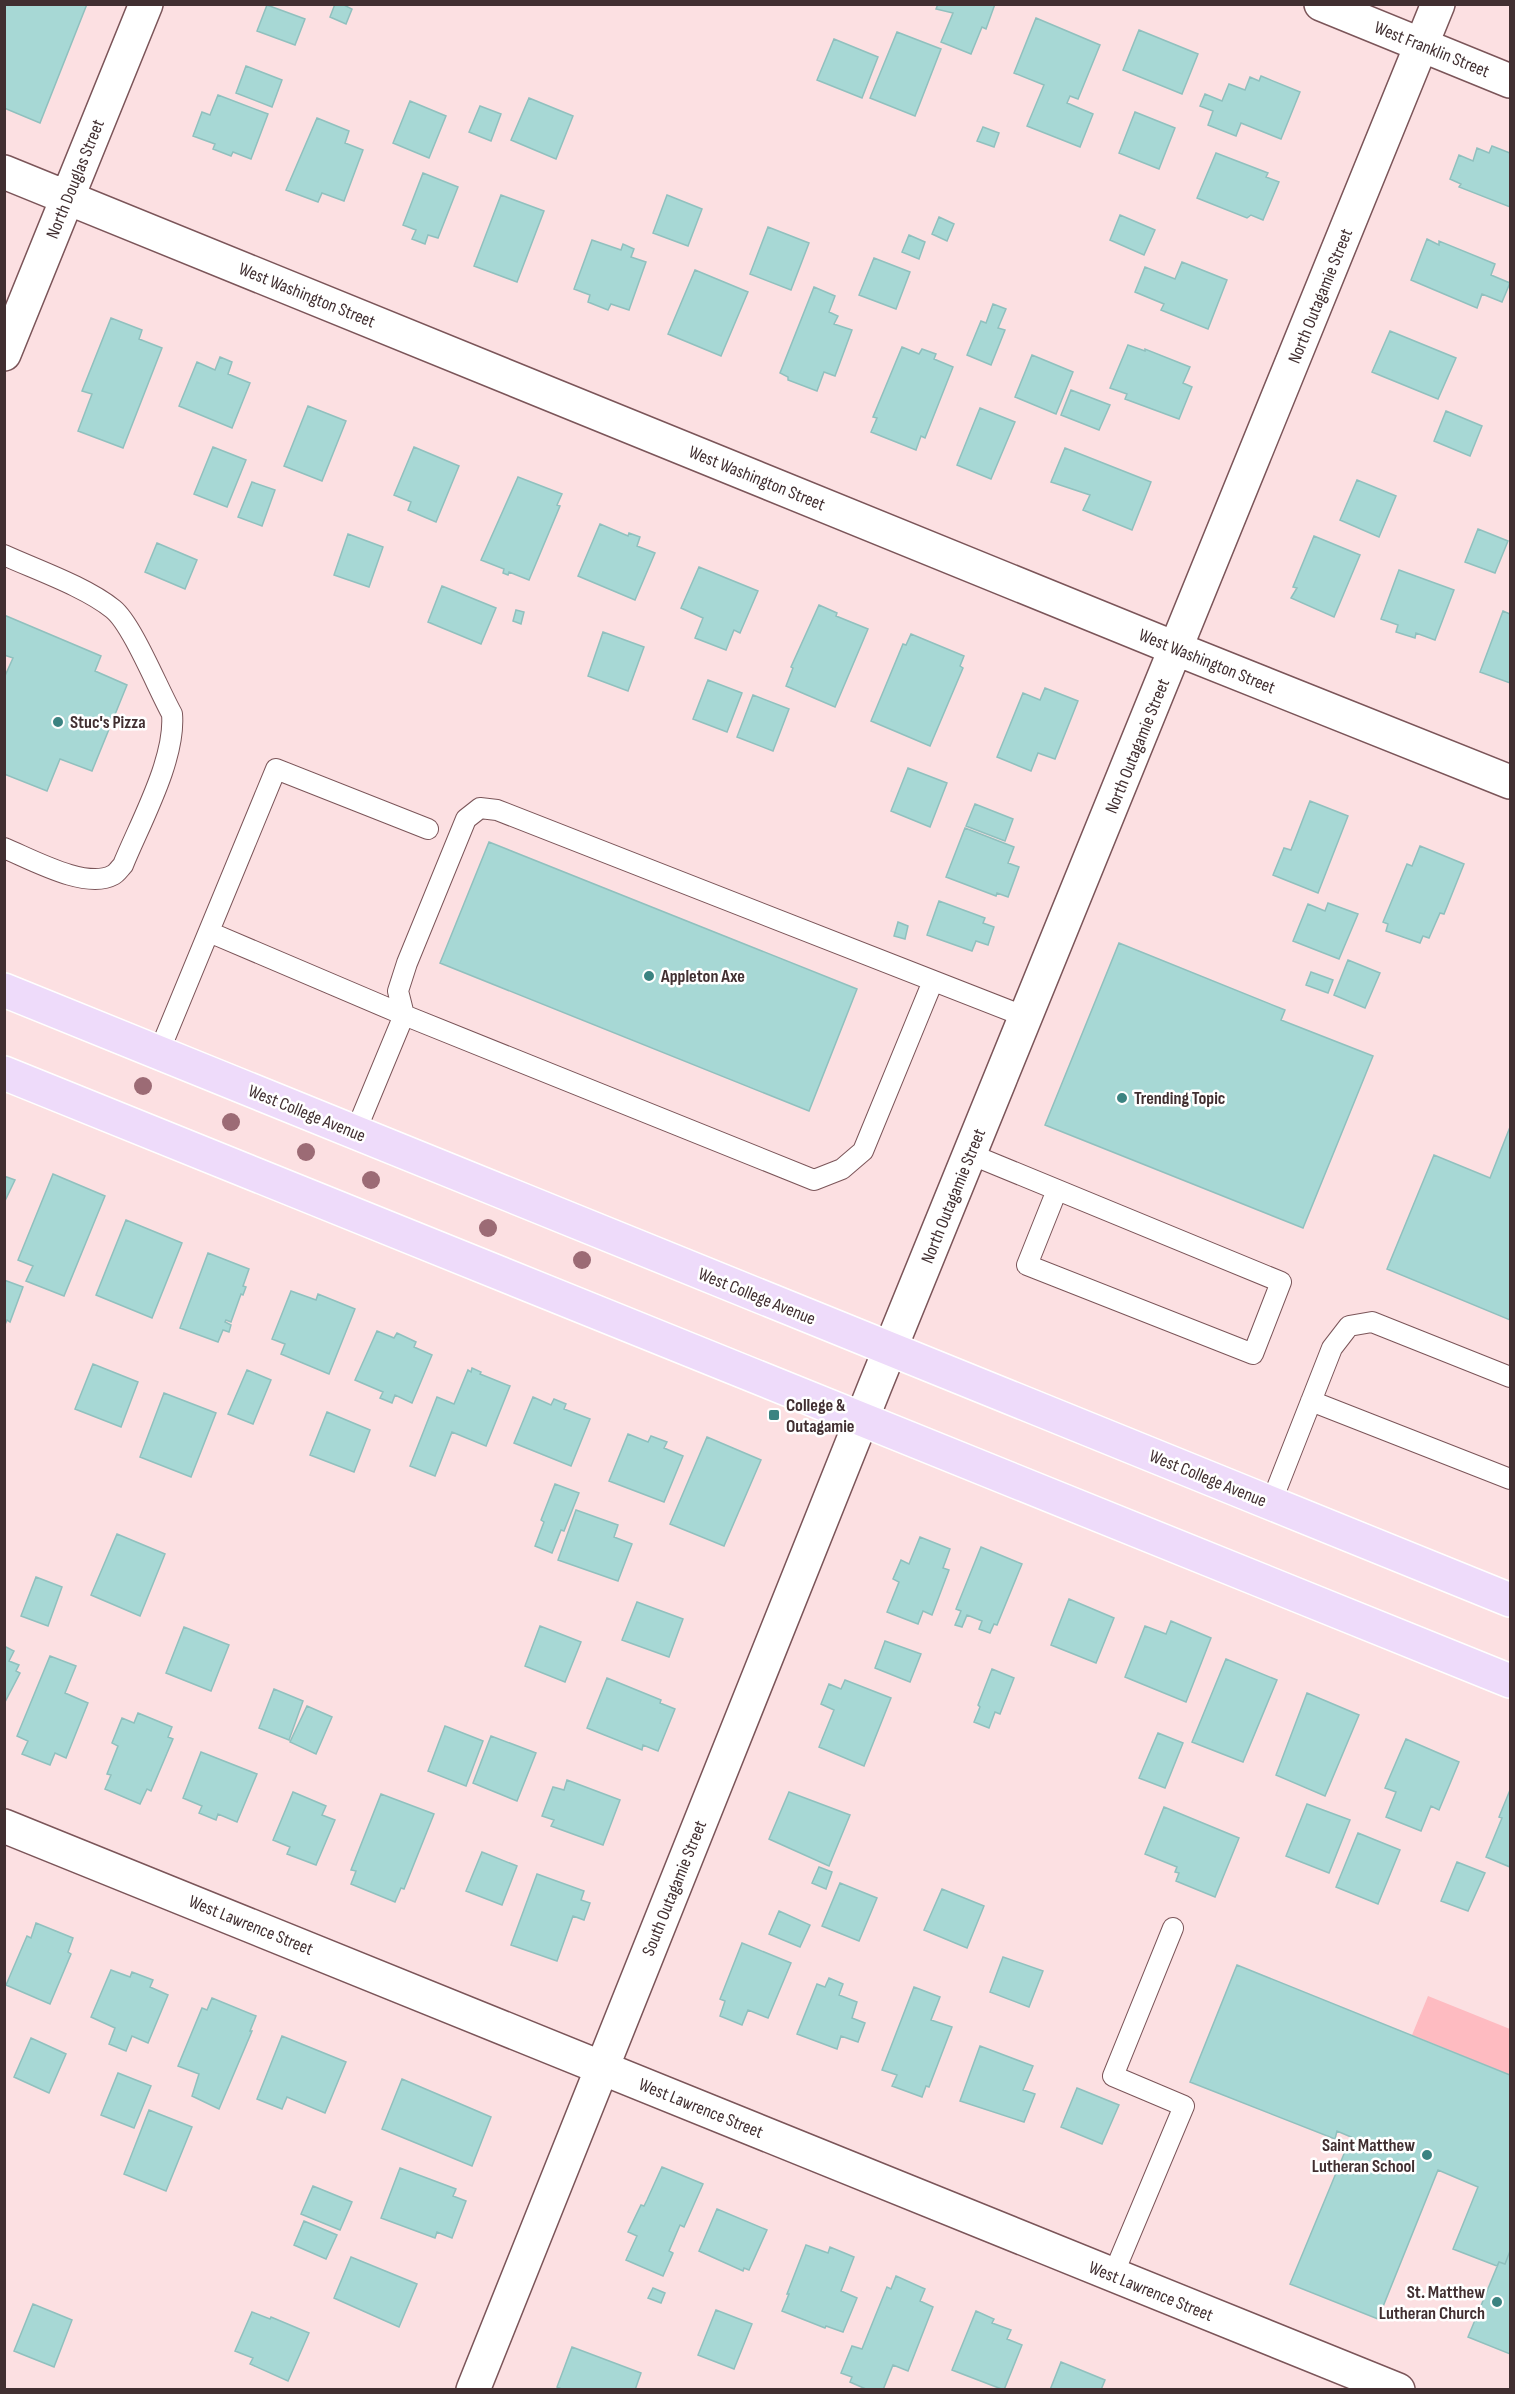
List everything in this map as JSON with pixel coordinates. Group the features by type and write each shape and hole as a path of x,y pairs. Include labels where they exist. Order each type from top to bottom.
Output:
{"main road":[{"name":"West College Avenue","path":"4,990 1510,1600"},
{"path":"4,1073 1510,1681"}],"street":[{"name":"North Douglas Street","path":"4,354 146,4"},
{"name":"West Franklin Street","path":"1321,4 1510,81"},
{"name":"North Outagamie Street","path":"875,1386 1438,4"},
{"name":"West Washington Street","path":"4,172 1510,782"},
{"name":"South Outagamie Street","path":"473,2390 875,1386"},
{"name":"West Lawrence Street","path":"4,1826 1398,2390"}],"lane":[{"path":"4,555 87,593 114,609 125,623 172,714 174,729 158,783 123,865 115,874 92,880 72,875 4,848"},
{"path":"159,1052 276,769 428,829"},
{"path":"355,1133 404,1015 398,991 407,963 466,819 480,808 497,810 1026,1017"},
{"path":"209,932 404,1015 814,1180 842,1169 863,1151 933,981"},
{"path":"970,1155 1057,1190 1281,1282 1252,1354 1027,1265 1057,1190"},
{"path":"1271,1503 1332,1348 1348,1326 1372,1322 1510,1377"},
{"path":"1311,1401 1510,1479"},
{"path":"1113,2275 1184,2106 1113,2076 1173,1928"}],"shaded area":[{"path":"1428,1996 1510,2029 1510,2075 1412,2035"}],"building":[{"path":"4,4 87,4 40,123 4,108"},
{"path":"335,4 342,4 352,9 346,24 330,17"},
{"path":"938,4 995,4 986,29 982,27 971,54 941,42 953,13 936,9"},
{"path":"267,5 305,19 295,45 257,31"},
{"path":"1036,18 1100,45 1078,99 1070,96 1067,103 1093,114 1080,147 1027,126 1044,85 1014,73"},
{"path":"1139,30 1198,54 1182,94 1123,70"},
{"path":"897,32 941,49 915,116 870,98"},
{"path":"834,39 878,57 862,98 817,80"},
{"path":"246,66 282,80 272,107 236,93"},
{"path":"1261,76 1300,92 1281,139 1241,123 1236,136 1208,125 1213,111 1200,106 1205,94 1222,101 1229,84 1245,90 1250,77 1259,81"},
{"path":"218,95 268,114 251,159 233,152 231,156 213,149 215,144 193,136 202,112 210,115"},
{"path":"529,98 573,116 556,159 511,140"},
{"path":"410,101 446,116 429,158 393,143"},
{"path":"480,106 501,114 491,141 469,132"},
{"path":"1135,112 1175,128 1159,169 1119,153"},
{"path":"317,118 349,131 345,143 363,150 344,201 322,193 318,202 286,190"},
{"path":"983,127 999,133 994,147 977,141"},
{"path":"1492,146 1510,153 1510,207 1459,187 1461,184 1450,179 1459,155 1473,161 1477,148 1489,153"},
{"path":"1216,153 1268,173 1266,177 1279,182 1263,220 1251,215 1247,218 1197,198"},
{"path":"423,173 458,187 438,238 428,235 425,244 412,239 416,230 403,225"},
{"path":"501,195 544,211 517,282 474,266"},
{"path":"667,195 702,209 688,246 653,233"},
{"path":"1120,215 1155,230 1144,255 1110,240"},
{"path":"939,217 954,224 947,241 932,234"},
{"path":"768,227 809,243 791,290 750,274"},
{"path":"909,235 925,242 919,259 902,252"},
{"path":"1427,239 1439,245 1439,241 1495,264 1491,275 1510,283 1502,302 1482,294 1477,308 1411,280"},
{"path":"592,240 621,250 623,244 634,249 631,257 646,262 629,310 611,304 608,310 588,302 590,295 574,289"},
{"path":"874,258 910,272 896,309 859,295"},
{"path":"1182,262 1227,280 1208,329 1161,310 1164,304 1135,292 1145,267 1175,279"},
{"path":"695,270 748,292 721,356 668,334"},
{"path":"814,287 835,296 829,312 838,316 834,324 852,330 835,376 824,372 817,391 788,380 788,377 780,373"},
{"path":"993,304 1006,309 998,328 1005,330 991,365 967,355 981,321 986,323"},
{"path":"111,318 142,330 139,339 162,348 123,448 78,431 92,394 82,391"},
{"path":"1390,331 1456,358 1438,399 1372,372"},
{"path":"1128,345 1145,351 1145,349 1190,367 1183,383 1192,387 1179,419 1125,399 1127,394 1110,388"},
{"path":"902,347 919,354 922,349 936,354 934,359 953,367 925,438 921,436 916,450 871,432 877,418 873,417"},
{"path":"1032,355 1073,372 1056,414 1015,397"},
{"path":"220,357 232,362 228,374 250,383 232,428 179,406 197,362 215,370"},
{"path":"1071,390 1110,405 1099,430 1061,415"},
{"path":"308,406 346,421 322,481 284,466"},
{"path":"980,408 1015,422 991,479 957,465"},
{"path":"1446,411 1482,426 1470,456 1434,441"},
{"path":"213,447 246,460 227,507 194,494"},
{"path":"414,447 459,466 436,522 408,510 411,502 394,495"},
{"path":"1065,448 1151,482 1132,530 1083,510 1090,495 1051,482"},
{"path":"518,477 562,494 557,505 560,506 529,580 509,572 508,575 503,573 504,569 481,560"},
{"path":"1357,480 1396,496 1379,537 1340,520"},
{"path":"252,482 275,490 262,526 238,517"},
{"path":"600,524 628,536 629,533 640,537 637,546 655,553 635,600 578,576"},
{"path":"1478,529 1508,541 1495,573 1465,562"},
{"path":"348,534 383,547 369,587 334,575"},
{"path":"1314,536 1360,555 1334,617 1291,598 1297,588 1293,587"},
{"path":"157,543 197,560 185,589 145,572"},
{"path":"699,567 758,591 740,633 734,630 726,650 695,638 703,618 681,608"},
{"path":"1399,570 1454,590 1435,640 1416,633 1415,638 1396,632 1398,625 1381,619"},
{"path":"442,586 496,608 481,644 428,622"},
{"path":"819,605 837,613 836,616 868,629 835,707 786,686 793,668 791,667"},
{"path":"516,610 524,612 521,624 513,621"},
{"path":"1503,611 1510,614 1510,683 1480,672"},
{"name":"Stuc's Pizza","path":"4,615 101,656 95,671 127,685 92,771 60,759 47,791 4,774 4,678 13,658 4,655"},
{"path":"603,632 644,647 628,691 588,676"},
{"path":"911,634 964,656 960,666 963,668 930,746 871,721 903,644 906,645"},
{"path":"708,680 742,693 727,732 693,719"},
{"path":"1045,688 1078,701 1055,759 1038,753 1031,771 997,757 1023,693 1040,700"},
{"path":"753,695 789,709 773,751 737,737"},
{"path":"908,768 947,783 930,827 891,811"},
{"path":"1310,801 1348,816 1318,893 1273,875 1284,848 1291,850"},
{"path":"975,804 1013,819 1005,841 966,826"},
{"path":"965,828 1014,847 1008,863 1019,867 1008,897 997,893 996,896 946,877"},
{"name":"Appleton Axe","path":"489,842 857,989 809,1111 440,963"},
{"path":"1420,846 1464,864 1444,914 1440,913 1429,938 1423,936 1420,943 1386,931 1388,924 1383,922 1407,864 1412,866"},
{"path":"939,901 985,918 983,923 994,927 988,945 976,941 972,951 927,935"},
{"path":"1328,903 1358,914 1339,959 1293,941 1308,904 1325,911"},
{"path":"898,922 908,926 905,939 894,936"},
{"path":"1119,943 1285,1010 1281,1020 1373,1056 1303,1228 1045,1125"},
{"path":"1348,960 1380,973 1365,1008 1334,995"},
{"path":"1311,972 1333,980 1328,993 1306,985"},
{"path":"1510,1127 1510,1320 1387,1269 1434,1155 1490,1178"},
{"path":"53,1174 105,1196 64,1296 26,1281 33,1266 18,1260"},
{"path":"4,1176 15,1180 4,1203"},
{"path":"126,1220 182,1243 152,1318 96,1295"},
{"path":"208,1253 249,1269 243,1286 246,1287 243,1295 241,1294 231,1322 226,1320 225,1322 231,1325 229,1332 223,1330 218,1342 180,1328"},
{"path":"4,1280 23,1287 10,1322 7,1320 4,1327"},
{"path":"291,1291 316,1300 318,1294 355,1309 329,1374 281,1354 285,1344 272,1339"},
{"path":"377,1331 394,1338 397,1333 416,1342 414,1347 432,1355 412,1403 395,1395 392,1403 380,1398 383,1392 355,1380"},
{"path":"93,1364 138,1382 121,1427 75,1409"},
{"path":"472,1368 481,1372 480,1374 510,1386 486,1446 452,1432 435,1476 410,1466 437,1397 454,1404 468,1370 471,1372"},
{"path":"247,1370 271,1380 253,1424 228,1414"},
{"path":"164,1393 216,1413 191,1477 140,1457"},
{"path":"533,1397 551,1405 554,1399 566,1404 564,1409 590,1419 571,1466 514,1443"},
{"path":"327,1412 370,1430 354,1472 310,1455"},
{"path":"628,1434 648,1442 651,1436 667,1442 664,1448 683,1456 664,1502 609,1481"},
{"path":"707,1437 761,1460 724,1546 670,1524"},
{"path":"555,1484 579,1493 564,1531 561,1530 552,1553 535,1546 544,1522 541,1520"},
{"path":"576,1510 618,1525 614,1537 632,1544 618,1581 558,1560"},
{"path":"117,1534 165,1554 140,1616 91,1595"},
{"path":"920,1537 950,1549 943,1568 949,1570 932,1615 923,1611 918,1624 887,1612 899,1582 893,1579 901,1560 909,1564"},
{"path":"981,1547 1022,1564 997,1625 994,1624 990,1633 979,1629 982,1621 967,1615 962,1627 955,1625 961,1611 956,1609"},
{"path":"36,1577 62,1587 48,1626 21,1616"},
{"path":"1069,1599 1114,1618 1096,1663 1051,1645"},
{"path":"637,1602 683,1619 669,1657 622,1640"},
{"path":"1171,1621 1211,1638 1186,1702 1125,1677 1145,1626 1166,1634"},
{"path":"540,1626 581,1642 565,1682 525,1666"},
{"path":"184,1627 229,1645 211,1691 166,1673"},
{"path":"885,1641 921,1654 910,1682 875,1668"},
{"path":"4,1646 14,1651 9,1661 19,1665 16,1671 20,1673 4,1704"},
{"path":"50,1656 76,1666 65,1693 88,1703 66,1758 55,1753 50,1765 22,1754 28,1741 17,1736"},
{"path":"1226,1659 1277,1680 1243,1762 1192,1742"},
{"path":"992,1669 1014,1678 1000,1714 995,1712 989,1728 974,1722"},
{"path":"607,1678 661,1700 660,1703 675,1709 658,1751 643,1745 642,1750 587,1728"},
{"path":"845,1680 891,1698 864,1766 819,1747 834,1710 821,1704 829,1684 841,1689"},
{"path":"274,1689 303,1701 289,1740 259,1728"},
{"path":"1307,1693 1359,1715 1325,1796 1276,1775"},
{"path":"307,1706 332,1717 316,1754 290,1742"},
{"path":"138,1713 172,1727 168,1737 173,1739 151,1791 147,1789 140,1804 105,1789 111,1775 107,1774 118,1746 112,1743 122,1718 134,1723"},
{"path":"445,1726 483,1741 466,1786 428,1771"},
{"path":"1158,1733 1183,1743 1165,1788 1139,1778"},
{"path":"491,1736 536,1753 517,1801 473,1783"},
{"path":"1406,1739 1459,1762 1439,1810 1431,1806 1421,1831 1386,1817 1396,1792 1385,1788"},
{"path":"201,1752 257,1774 237,1822 218,1814 216,1820 199,1813 202,1806 183,1798"},
{"path":"567,1780 620,1800 603,1845 551,1826 554,1820 542,1816 553,1787 564,1790"},
{"path":"1510,1790 1510,1867 1486,1857 1502,1818 1499,1817"},
{"path":"293,1792 326,1806 322,1815 335,1820 316,1865 287,1854 290,1847 273,1840"},
{"path":"789,1792 850,1815 829,1866 769,1839"},
{"path":"381,1794 434,1814 404,1889 401,1888 395,1902 351,1884 356,1871 351,1870"},
{"path":"1307,1804 1350,1820 1329,1873 1286,1856"},
{"path":"1164,1807 1239,1838 1215,1897 1176,1881 1179,1873 1175,1872 1177,1867 1145,1854"},
{"path":"1358,1833 1400,1850 1378,1904 1336,1887"},
{"path":"482,1852 517,1866 502,1905 466,1891"},
{"path":"1457,1862 1485,1873 1468,1911 1441,1901"},
{"path":"819,1867 832,1872 826,1889 812,1883"},
{"path":"537,1874 584,1891 581,1900 590,1903 584,1920 573,1916 557,1961 511,1945"},
{"path":"840,1883 877,1898 859,1941 822,1926"},
{"path":"942,1889 984,1906 967,1948 924,1930"},
{"path":"779,1911 810,1925 800,1947 769,1934"},
{"path":"36,1923 73,1938 68,1952 71,1954 50,2004 6,1985 27,1936 31,1938"},
{"path":"742,1943 791,1963 768,2018 748,2010 742,2025 720,2016 725,2001 720,1999"},
{"path":"1003,1957 1043,1971 1029,2007 990,1992"},
{"name":"Saint Matthew Lutheran School","path":"1237,1965 1510,2075 1510,2251 1505,2264 1499,2262 1497,2266 1453,2249 1478,2187 1438,2170 1378,2319 1290,2284 1351,2137 1337,2131 1335,2139 1190,2082"},
{"path":"111,1970 130,1977 132,1972 153,1980 150,1987 168,1995 148,2043 132,2036 126,2051 109,2044 115,2028 91,2017"},
{"path":"829,1978 843,1984 839,1995 857,2002 852,2018 865,2023 858,2042 841,2036 837,2049 797,2034 817,1984 825,1987"},
{"path":"914,1987 940,1997 931,2020 952,2027 929,2087 926,2086 922,2097 892,2086 897,2075 882,2070"},
{"path":"212,1998 256,2016 250,2031 252,2031 219,2109 192,2096 199,2074 178,2066 202,2008 207,2010"},
{"path":"282,2036 346,2062 325,2113 287,2097 282,2109 257,2099"},
{"path":"31,2038 66,2054 49,2093 14,2077"},
{"path":"980,2046 1033,2066 1023,2090 1035,2094 1024,2122 960,2101"},
{"path":"118,2073 151,2086 134,2128 101,2115"},
{"path":"402,2079 491,2117 472,2166 382,2129"},
{"path":"1077,2088 1119,2105 1102,2144 1061,2127"},
{"path":"149,2110 192,2127 166,2191 124,2174"},
{"path":"662,2167 703,2184 684,2227 680,2225 669,2251 673,2253 663,2276 626,2260 637,2236 628,2232 641,2205 644,2206"},
{"path":"400,2168 456,2189 453,2196 466,2201 452,2238 437,2232 435,2238 381,2218"},
{"path":"313,2186 352,2202 340,2230 301,2214"},
{"path":"717,2209 767,2230 749,2270 744,2268 743,2271 699,2251"},
{"path":"304,2221 337,2235 326,2259 294,2245"},
{"path":"806,2245 828,2253 830,2247 854,2257 841,2291 857,2298 843,2332 826,2326 825,2328 782,2311"},
{"name":"St. Matthew Lutheran Church","path":"1510,2251 1510,2354 1468,2337 1499,2262 1505,2264"},
{"path":"351,2257 417,2284 399,2327 334,2298"},
{"path":"896,2276 925,2289 920,2301 933,2307 908,2371 893,2365 883,2390 868,2390 850,2382 852,2377 841,2373 852,2346 862,2349 887,2287 891,2289"},
{"path":"653,2288 665,2293 661,2303 648,2298"},
{"path":"33,2304 72,2320 54,2367 14,2351"},
{"path":"716,2310 752,2324 734,2369 698,2355"},
{"path":"976,2311 994,2319 992,2323 1011,2330 1007,2339 1022,2345 1004,2390 952,2370"},
{"path":"252,2312 270,2319 271,2317 309,2333 288,2381 250,2364 253,2358 235,2351"},
{"path":"572,2347 641,2373 635,2390 564,2390 557,2387"},
{"path":"1061,2362 1105,2380 1101,2390 1050,2390"}],"place":[{"name":"Stuc's Pizza","path":"58,722"},
{"name":"Appleton Axe","path":"649,976"},
{"name":"Trending Topic","path":"1122,1098"},
{"name":"College & Outagamie","path":"774,1415"},
{"name":"Saint Matthew Lutheran School","path":"1427,2155"},
{"name":"St. Matthew Lutheran Church","path":"1497,2302"}]}
